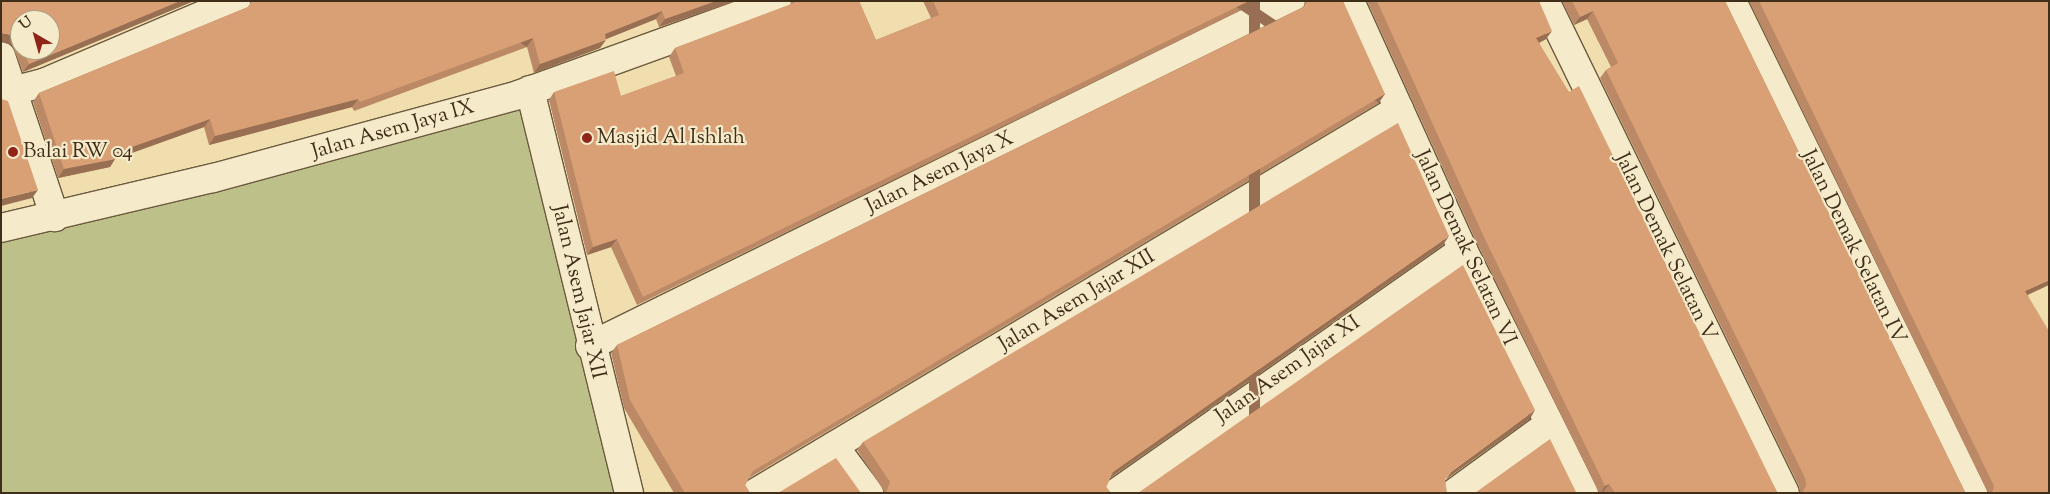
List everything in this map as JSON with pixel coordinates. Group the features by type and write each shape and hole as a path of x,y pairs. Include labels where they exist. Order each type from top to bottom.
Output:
{"street":[{"path":"6,93 236,1"},
{"name":"Jalan Asem Jaya IX","path":"1,228 55,217 376,136 530,90 777,1"},
{"name":"Jalan Asem Jaya X","path":"590,346 1291,1"},
{"name":"Jalan Demak Selatan VI","path":"1350,1 1463,250 1584,493"},
{"name":"Jalan Demak Selatan V","path":"1545,1 1785,493"},
{"name":"Jalan Demak Selatan IV","path":"1732,1 1973,493"},
{"path":"1,56 6,93 55,217"},
{"name":"Jalan Asem Jajar XII","path":"530,90 590,346 629,493"},
{"name":"Jalan Asem Jajar XII","path":"755,493 1399,109"},
{"name":"Jalan Asem Jajar XI","path":"1116,493 1463,250"},
{"path":"1454,493 1550,424"},
{"path":"834,446 869,493"}],"green space":[{"path":"528,97 620,493 1,493 1,233"}],"building":[{"path":"1,1 180,1 60,51 60,10 10,10 10,35 1,34"},
{"path":"252,1 716,1 665,19 662,11 605,34 606,40 540,64 533,38 360,102 358,99 215,136 210,119 115,153 116,159 64,169 39,93 248,7"},
{"path":"795,1 859,1 876,40 939,15 933,1 1249,1 643,297 617,239 593,247 554,92 614,71 621,96 684,73 675,48"},
{"path":"1307,1 1343,1 1385,94 753,471 745,485 750,493 685,493 630,400 617,345 1304,7"},
{"path":"1377,1 1539,1 1552,31 1536,38 1569,92 1579,86 1779,493 1615,493 1609,484 1605,486 1483,235"},
{"path":"1572,1 1725,1 1967,493 1802,493 1806,486 1805,478 1606,70 1618,63 1593,11 1580,17"},
{"path":"1759,1 2049,1 2049,280 2025,291 2049,331 2049,493 1992,493 1994,486"},
{"path":"27,60 39,60 29,64"},
{"name":"Balai RW 04","path":"1,99 8,101 38,190 1,199"},
{"path":"1398,123 1449,236 1113,472 1106,487 1111,493 886,493 890,482 863,442"},
{"path":"1463,265 1535,410 1451,472 1445,479 1447,493 1138,493"},
{"path":"1550,439 1577,493 1475,493"},
{"path":"836,458 861,493 778,493"}],"place":[{"name":"Masjid Al Ishlah","path":"587,138"},
{"name":"Balai RW 04","path":"13,152"}]}
